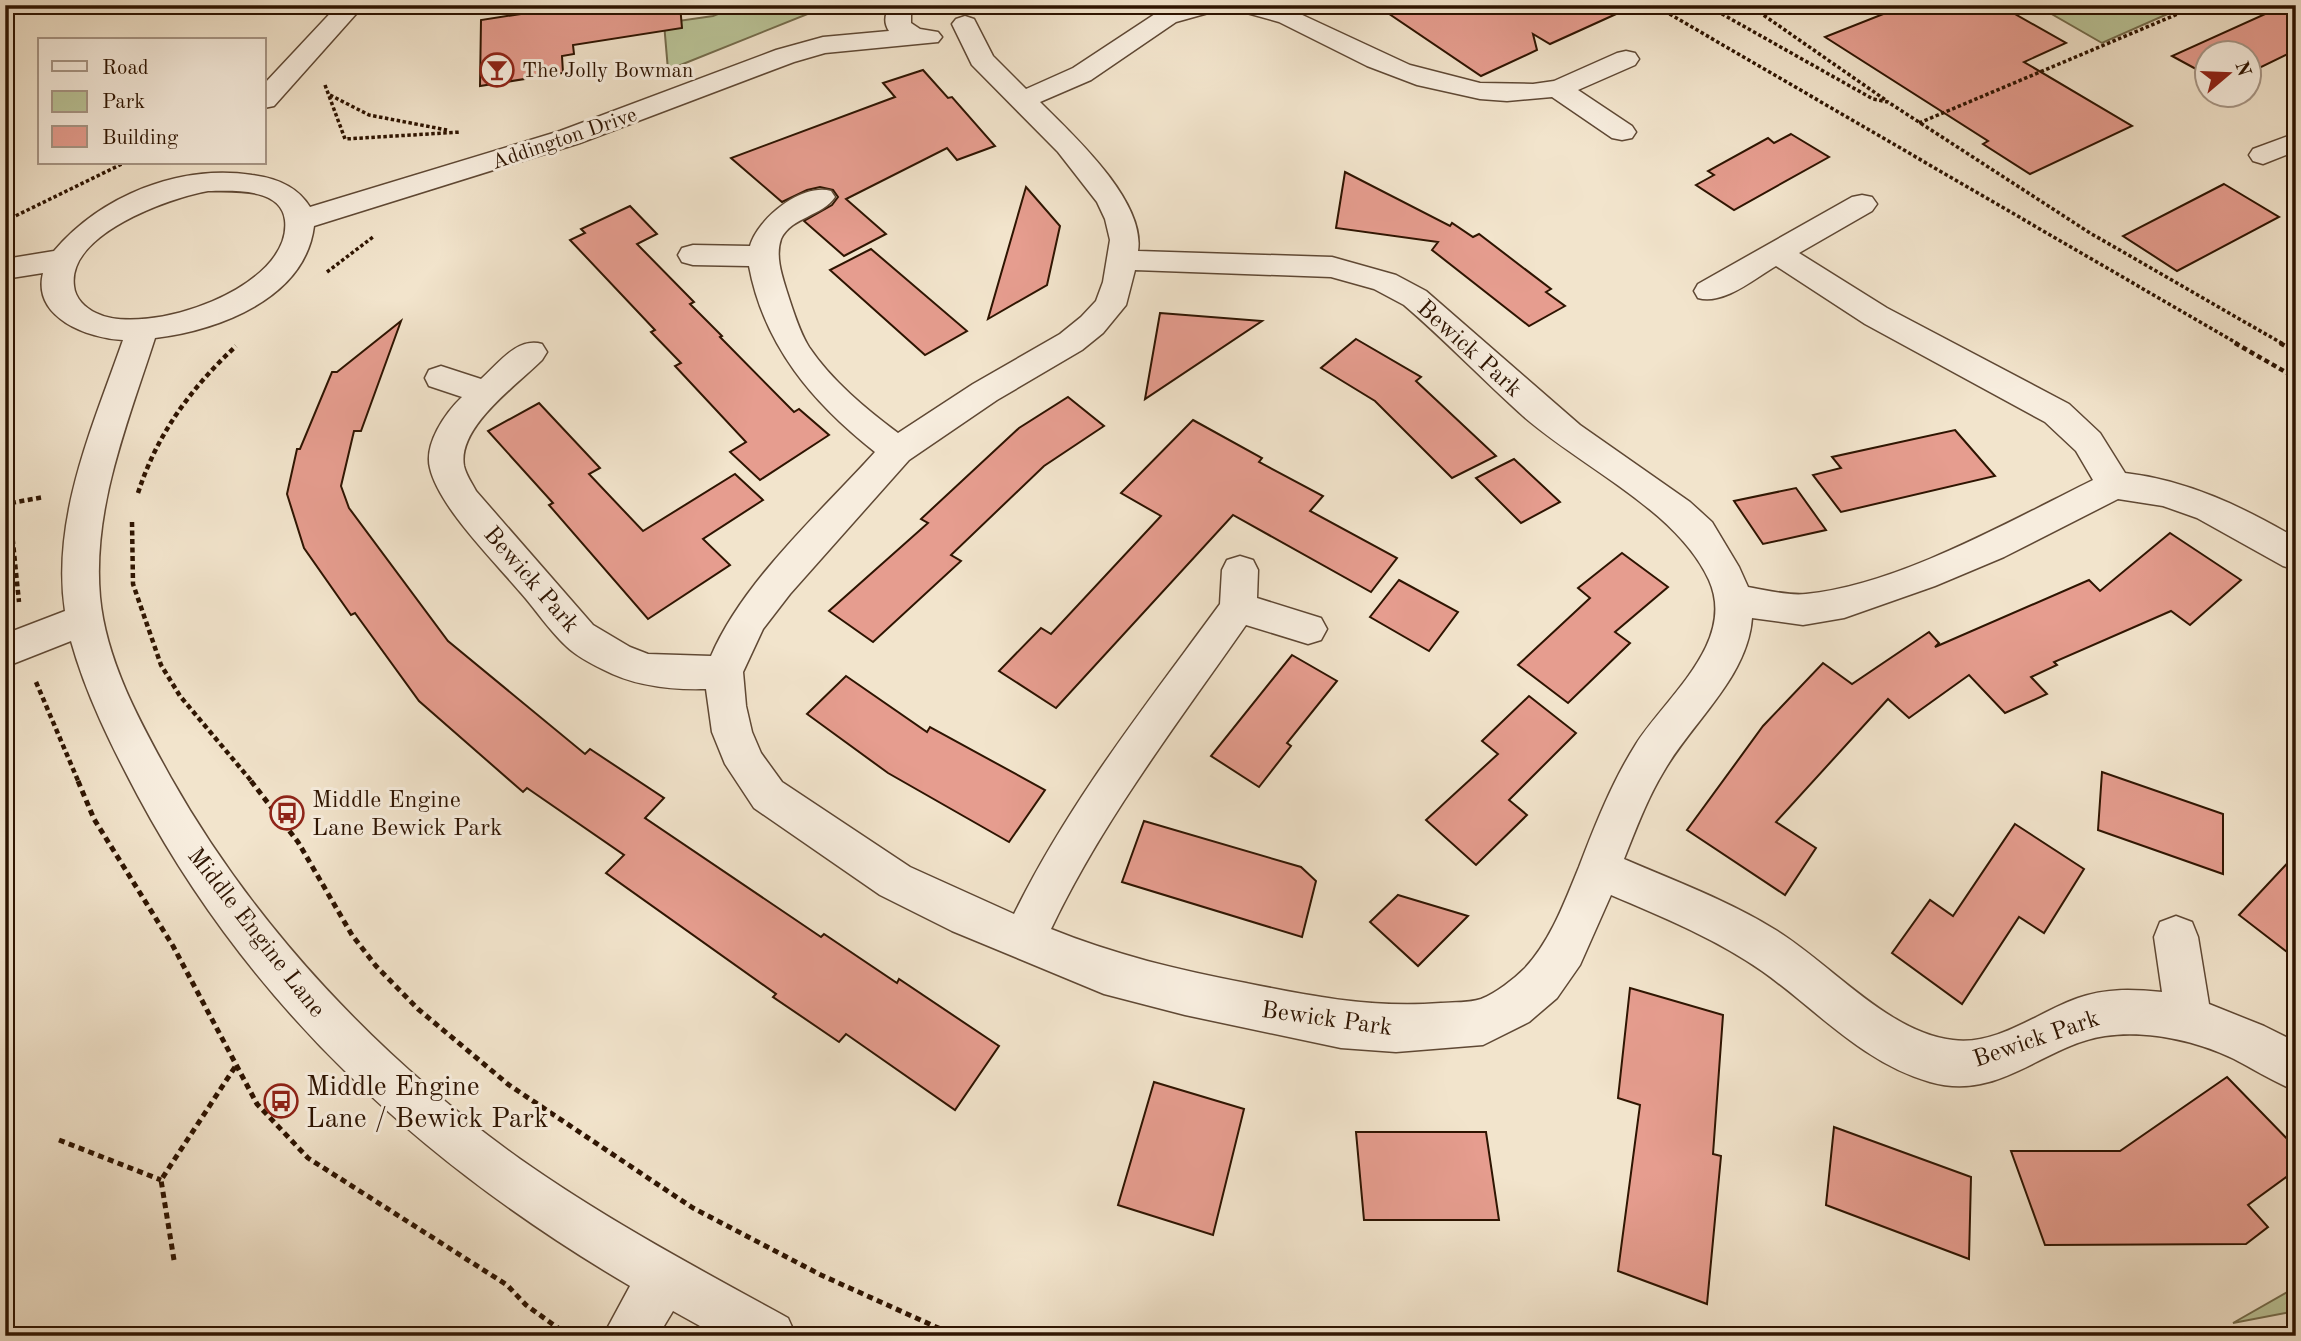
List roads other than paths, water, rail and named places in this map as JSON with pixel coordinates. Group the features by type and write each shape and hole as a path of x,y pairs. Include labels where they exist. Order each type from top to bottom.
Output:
{"street":[{"path":"266,98 352,5"},
{"path":"1023,100 1082,74 1167,17 1210,5"},
{"path":"905,6 898,13 898,26 920,37"},
{"name":"Addington Drive","path":"300,220 570,137 755,66 824,45 905,6"},
{"path":"1252,6 1294,20 1380,63 1426,79 1505,92 1557,88 1626,59"},
{"name":"Bewick Park","path":"967,12 981,59"},
{"name":"Addington Drive","path":"824,45 950,34 967,12"},
{"name":"Bewick Park","path":"920,37 981,59 1068,146 1110,199 1120,219 1125,240 1124,260 1110,305 1092,325 1053,353 985,392 897,451 777,584 750,618 724,672 726,706 732,732 745,764 768,794 895,881 967,916 1104,972 1185,993 1341,1025 1396,1029 1483,1022 1513,1006 1541,983 1564,950 1581,916 1627,799 1651,755 1723,656 1732,629 1734,600 1716,558 1699,532 1656,494 1568,434 1415,298 1385,282 1332,267 1124,260"},
{"path":"1557,88 1622,132"},
{"path":"2263,155 2296,141"},
{"path":"214,173 273,189 287,197 296,207 300,220 300,237 290,256 260,288 238,302 206,316 142,329 115,329 92,324 74,314 61,297 58,279 63,260 82,237 128,206 214,173"},
{"path":"821,197 787,216 773,229 766,240 763,256 766,276 797,354 820,382 870,430 897,451"},
{"path":"1709,291 1862,204"},
{"path":"693,255 729,253 763,256"},
{"path":"1777,253 1876,316 2057,413 2088,442 2114,485"},
{"path":"5,269 63,260"},
{"name":"Middle Engine Lane","path":"142,329 91,489 81,597 107,693 154,788 192,853 240,918 320,1014 358,1052 467,1149 574,1223 664,1278 770,1336"},
{"name":"Bewick Park","path":"531,352 485,393 455,429 446,456 453,483 472,511 580,636 604,653 628,666 670,674 724,672"},
{"path":"441,377 485,393"},
{"path":"1734,600 1803,610 1844,603 1922,576 1991,547 2114,485 2182,496 2221,514 2296,556"},
{"path":"1024,939 1057,872 1093,811 1239,588 1308,629"},
{"path":"5,651 86,620"},
{"name":"Bewick Park","path":"1599,869 1696,911 1759,944 1893,1042 1927,1058 1956,1064 1987,1060 2081,1019 2104,1014 2157,1015 2189,1021 2238,1037 2296,1068"},
{"path":"2176,937 2189,1021"},
{"path":"629,1336 664,1278"}],"place":[{"name":"The Jolly Bowman","path":"497,70"},
{"name":"Middle Engine Lane Bewick Park","path":"287,813"},
{"name":"Middle Engine Lane / Bewick Park","path":"281,1101"}]}
